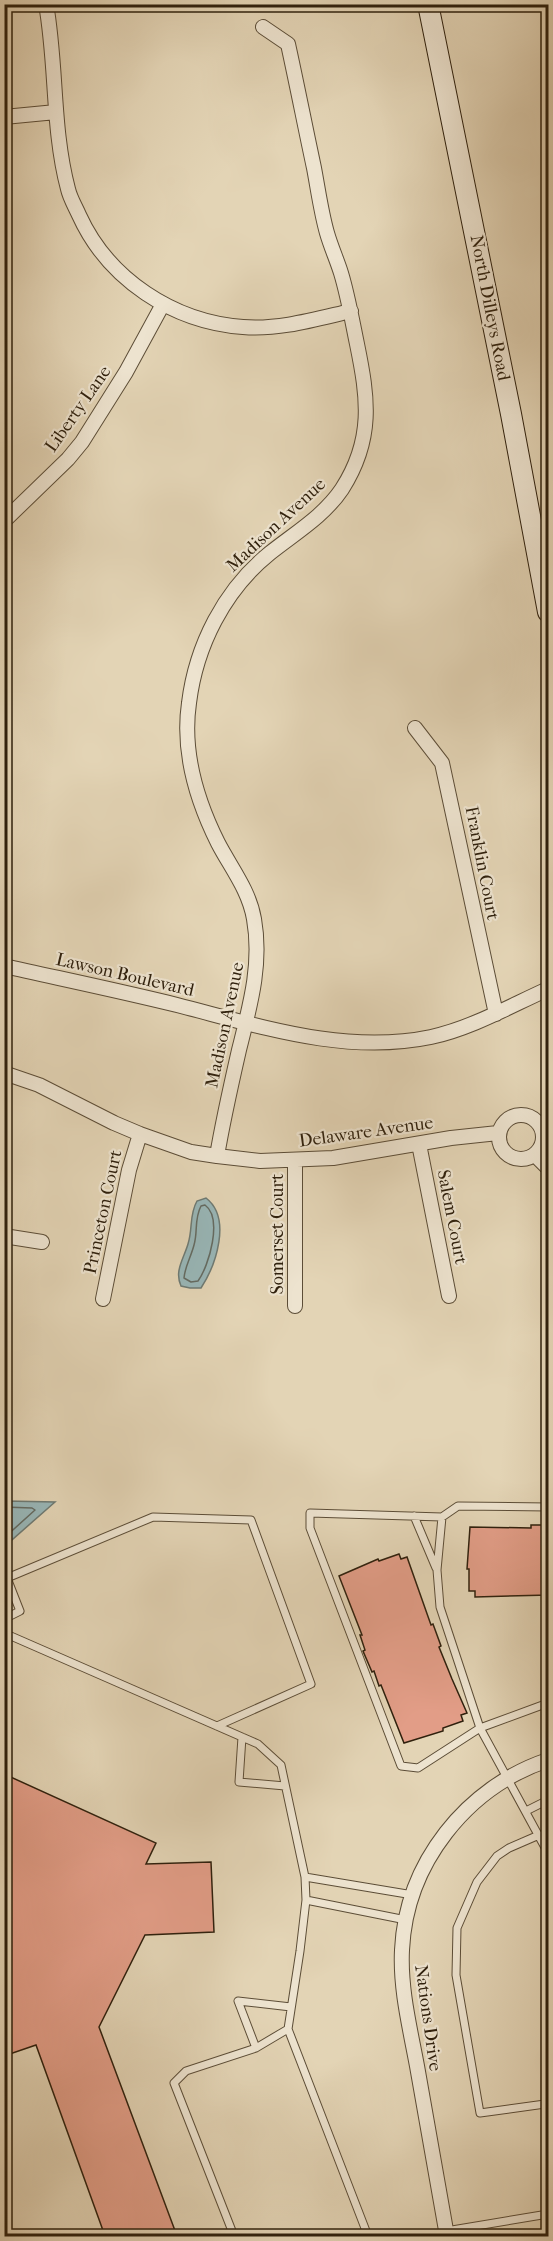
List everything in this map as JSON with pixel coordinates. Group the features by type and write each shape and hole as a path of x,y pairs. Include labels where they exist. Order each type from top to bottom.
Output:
{"street":[{"path":"46,4 60,151 69,192 87,233 118,272 146,294 176,311 219,324 273,327 351,312"},
{"name":"North Dilleys Road","path":"428,4 549,612"},
{"name":"Madison Avenue","path":"217,1156 256,975 258,941 254,914 247,895 219,844 201,804 191,768 188,705 195,669 212,623 233,592 268,554 322,512 340,491 361,450 365,430 366,390 351,312 342,275 327,233 288,44 263,27"},
{"path":"4,117 56,112"},
{"name":"Liberty Lane","path":"4,521 82,442 126,372 163,304"},
{"name":"Franklin Court","path":"415,728 442,763 496,1014"},
{"name":"Lawson Boulevard","path":"4,966 176,1005 246,1024 328,1041 399,1041 454,1031 549,989"},
{"name":"Delaware Avenue","path":"4,1073 39,1085 140,1134 191,1152 217,1156 260,1161 333,1158 498,1133"},
{"path":"513,1115 531,1116 540,1123 543,1130 543,1141 535,1155 519,1160 507,1154 500,1146 498,1133 505,1121 513,1115"},
{"name":"Princeton Court","path":"103,1299 129,1170 140,1134"},
{"name":"Salem Court","path":"419,1144 449,1296"},
{"path":"535,1155 549,1168"},
{"name":"Somerset Court","path":"295,1161 295,1306"},
{"path":"4,1236 42,1242"},
{"name":"Nations Drive","path":"446,2234 404,1994 402,1956 406,1920 420,1875 430,1855 454,1822 484,1794 507,1778 549,1760"}],"lane":[{"path":"549,1507 458,1506 442,1516 310,1513 310,1528 401,1766 418,1768 480,1728 549,1703"},
{"path":"4,1619 20,1611 7,1578 153,1516 251,1520 311,1684 217,1726"},
{"path":"414,1516 437,1570"},
{"path":"442,1516 437,1570 440,1607 480,1728 549,1853"},
{"path":"4,1633 258,1744 281,1765 305,1877 306,1900 288,2029 368,2236"},
{"path":"242,1737 239,1782 285,1786"},
{"path":"526,1811 549,1800"},
{"path":"539,1835 497,1856 477,1882 457,1928 456,1975 480,2113 545,2104"},
{"path":"305,1877 413,1895"},
{"path":"306,1900 406,1920"},
{"path":"256,2048 238,2001 291,2007"},
{"path":"234,2236 174,2083 186,2071 256,2048 288,2029"},
{"path":"549,2095 545,2104 549,2116"},
{"path":"446,2234 549,2214"}],"water":[{"path":"206,1198 214,1207 218,1217 220,1229 216,1255 201,1288 181,1286 179,1270 189,1238 193,1211 197,1201"},
{"path":"5,1501 55,1502 5,1546"}],"building":[{"path":"531,1525 549,1525 549,1595 475,1597 475,1591 469,1591 469,1569 467,1569 470,1527 531,1528"},
{"path":"399,1554 401,1559 407,1557 431,1625 433,1624 441,1646 439,1647 467,1713 461,1715 463,1721 443,1728 443,1731 404,1743 381,1685 379,1686 363,1651 365,1650 360,1635 362,1635 339,1576 378,1559 379,1561"},
{"path":"4,1774 156,1843 146,1864 211,1862 214,1932 145,1935 99,2027 177,2236 105,2236 36,2045 4,2056"}]}
